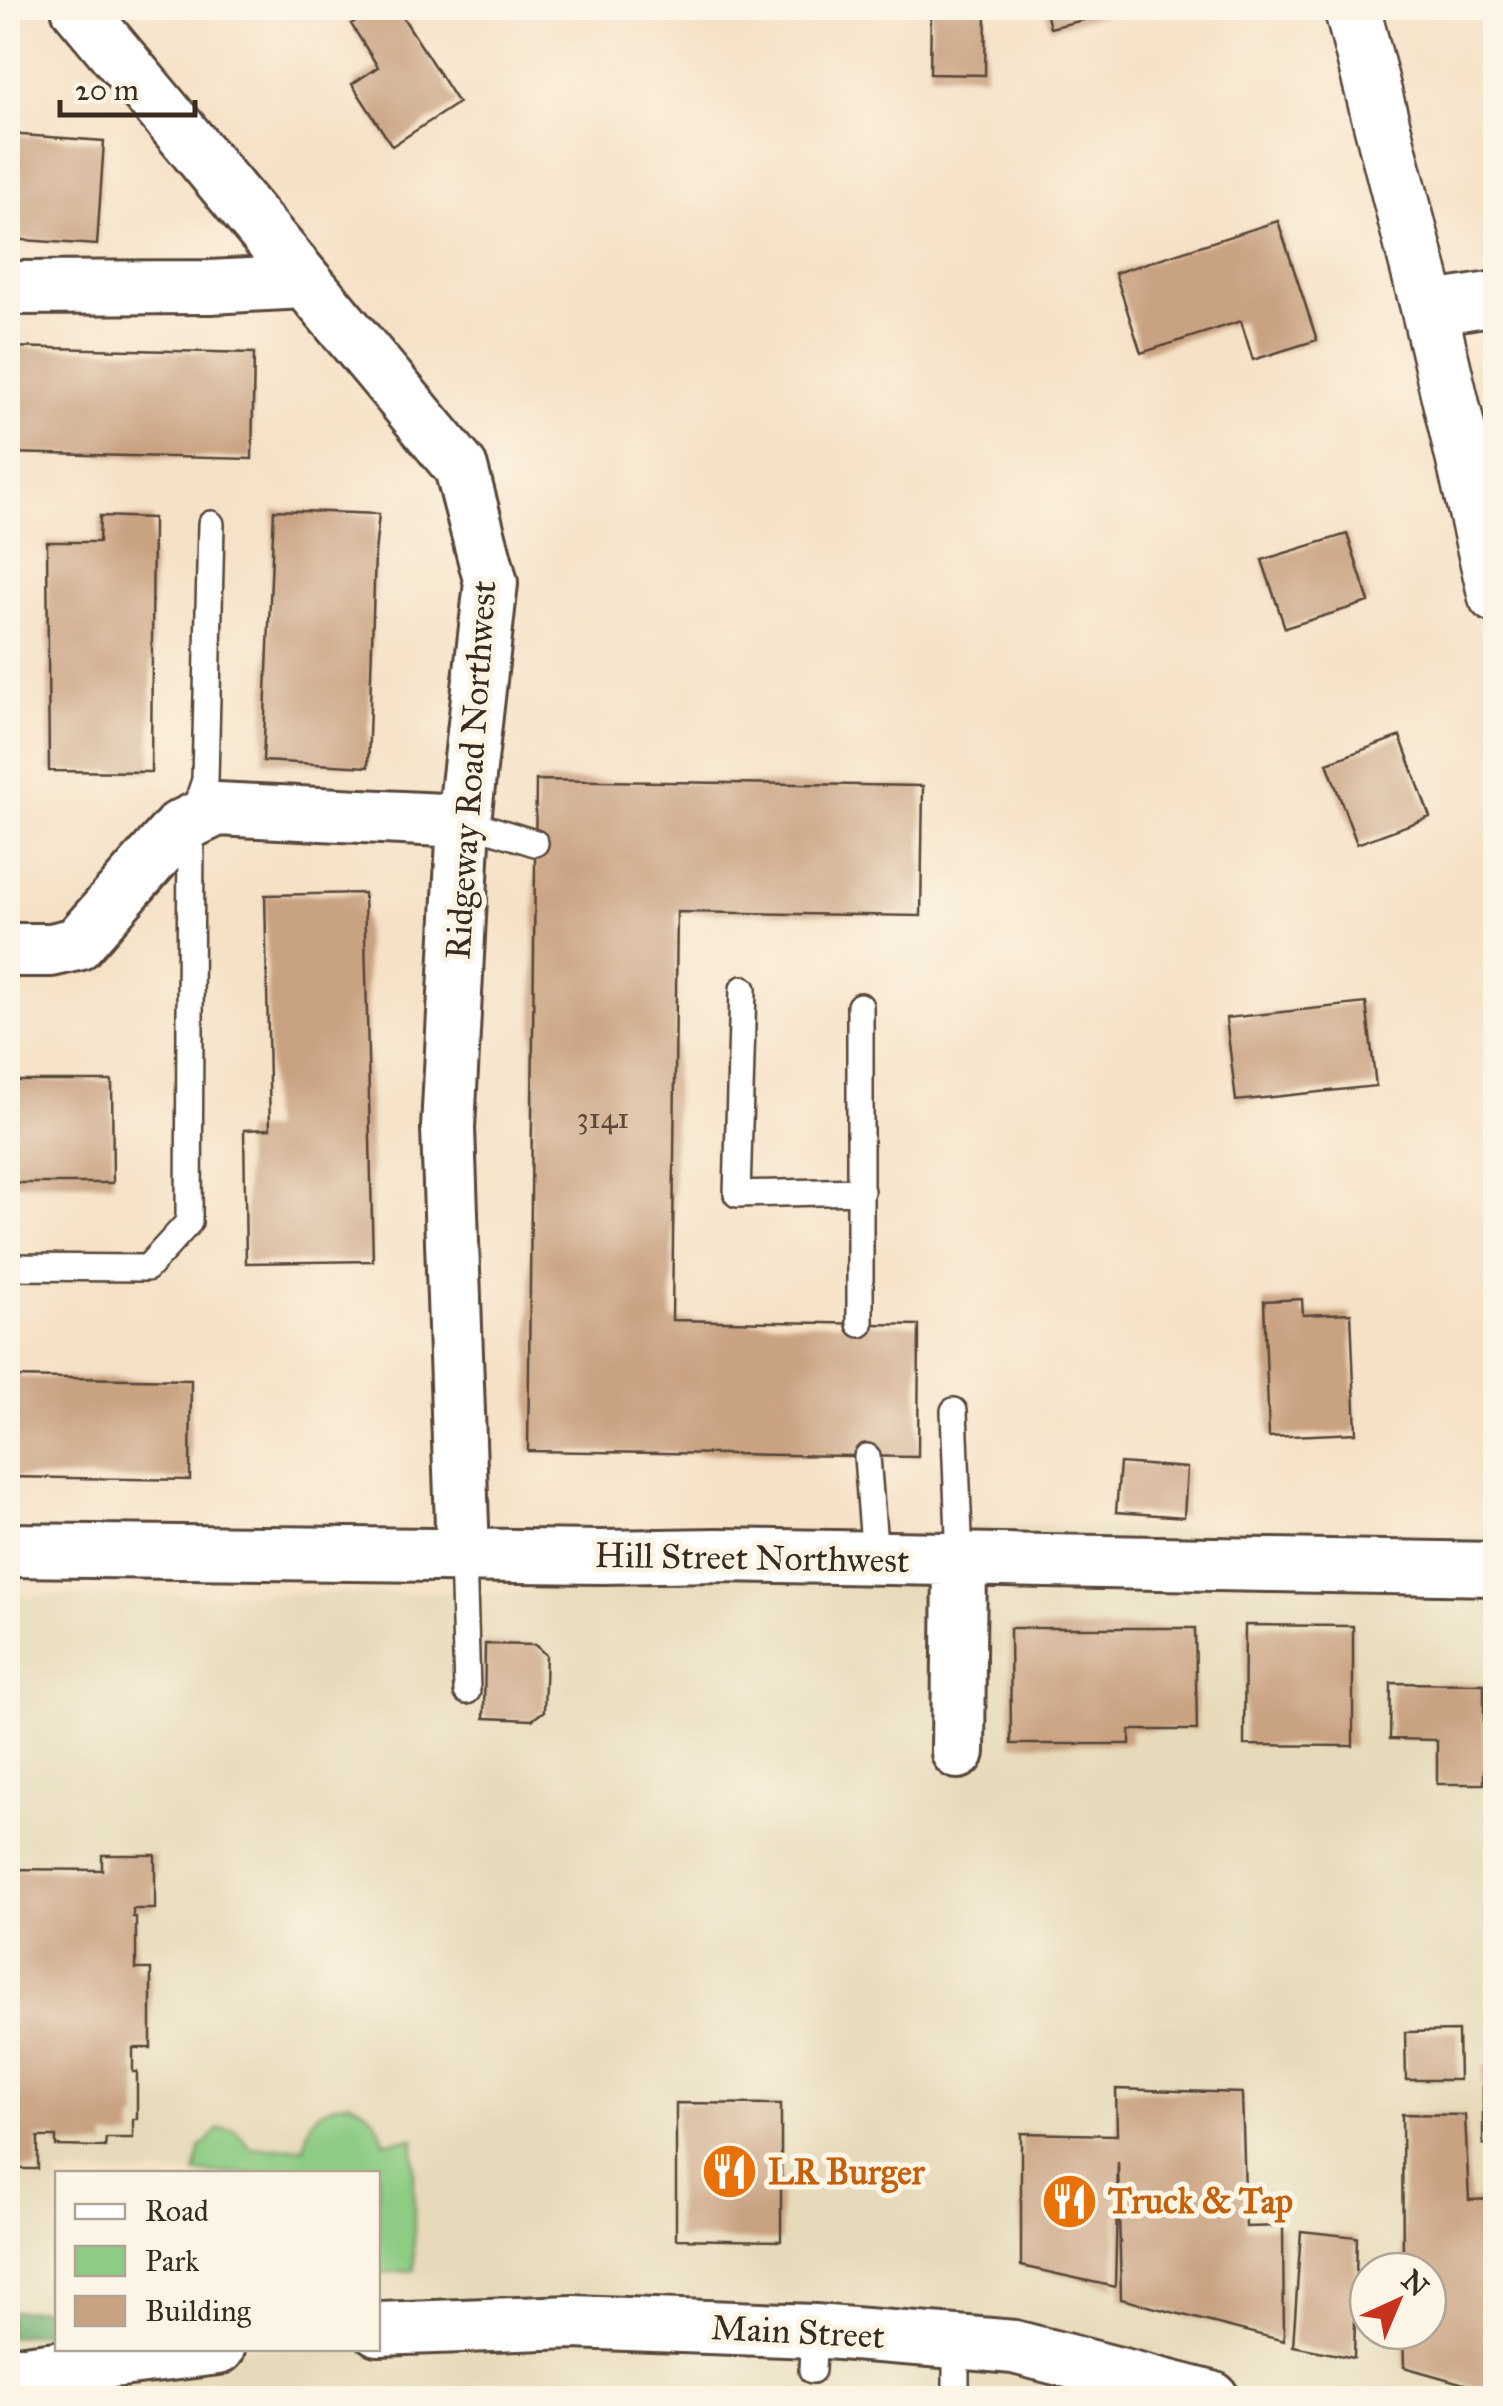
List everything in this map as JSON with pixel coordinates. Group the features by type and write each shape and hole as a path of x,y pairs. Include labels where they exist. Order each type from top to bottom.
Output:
{"street":[{"name":"Ridgeway Road Northwest","path":"78,8 461,468 491,583 464,820 448,1128 464,1554"},
{"path":"1352,8 1429,309 1496,595"},
{"path":"8,288 210,287 306,282"},
{"path":"1429,309 1496,298"},
{"path":"8,950 51,950 77,944 180,827 218,809 464,820"},
{"name":"Hill Street Northwest","path":"8,1550 875,1558 1496,1569"},
{"path":"958,1752 960,1560"},
{"name":"Main Street","path":"380,2329 573,2322 813,2350 956,2342 1014,2347 1212,2398"},
{"path":"8,2374 176,2351"}],"lane":[{"path":"8,1267 147,1268 190,1222 191,822 205,780 211,524"},
{"path":"464,820 535,844"},
{"path":"743,989 737,1194 860,1191"},
{"path":"860,1006 860,1324"},
{"path":"954,1411 960,1560"},
{"path":"866,1457 875,1558"},
{"path":"464,1554 467,1690"},
{"path":"956,2342 956,2398"}],"shaded area":[{"path":"987,1524 1495,1536 1495,2398 8,2398 8,1596 518,1592"}],"green space":[{"path":"349,2102 363,2109 379,2128 384,2142 414,2139 414,2270 380,2273 380,2171 196,2171 200,2148 219,2129 235,2130 251,2148 304,2148 311,2121 328,2107"},
{"path":"55,2309 55,2324 47,2332 8,2337 8,2311"}],"building":[{"path":"377,8 397,8 458,103 392,146 352,84 378,67 351,24"},
{"path":"931,8 986,8 985,75 930,74"},
{"path":"1045,8 1130,8 1130,9 1050,28"},
{"path":"8,134 104,141 97,245 8,239"},
{"path":"1278,221 1317,340 1253,360 1241,321 1141,353 1115,273"},
{"path":"8,347 254,353 252,459 8,453"},
{"path":"274,510 379,514 368,767 263,761"},
{"path":"100,516 153,518 151,772 49,771 47,542 99,542"},
{"path":"1347,534 1369,602 1285,628 1262,560"},
{"path":"1400,736 1430,817 1357,844 1327,763"},
{"path":"536,780 923,786 921,916 677,912 672,1320 919,1325 918,1457 528,1451"},
{"path":"364,893 373,1261 246,1263 244,1130 270,1129 265,895"},
{"path":"1366,1003 1376,1086 1236,1101 1226,1018"},
{"path":"8,1081 112,1081 113,1183 8,1183"},
{"path":"1302,1299 1303,1315 1351,1313 1356,1433 1269,1437 1264,1301"},
{"path":"8,1377 191,1380 190,1480 8,1477"},
{"path":"1120,1463 1187,1468 1184,1517 1116,1512"},
{"path":"1245,1625 1353,1626 1353,1746 1244,1745"},
{"path":"1010,1628 1195,1628 1197,1730 1130,1730 1130,1744 1011,1744"},
{"path":"485,1644 535,1645 546,1655 544,1711 532,1720 484,1718"},
{"path":"1391,1683 1484,1684 1484,1784 1437,1784 1437,1740 1390,1739"},
{"path":"102,1855 155,1855 155,1909 133,1909 136,1969 151,1969 151,2048 133,2048 137,2119 133,2119 133,2138 106,2138 105,2147 56,2146 56,2137 38,2137 38,2169 8,2169 8,1869 102,1870"},
{"path":"1458,2031 1459,2080 1406,2080 1405,2032"},
{"path":"1483,2066 1496,2066 1496,2145 1483,2144"},
{"path":"1116,2089 1242,2093 1246,2227 1283,2226 1284,2341 1121,2299 1118,2162 1115,2287 1021,2266 1021,2133 1117,2135"},
{"name":"LR Burger","path":"676,2103 781,2104 781,2241 676,2239"},
{"path":"1402,2114 1465,2115 1469,2200 1496,2199 1496,2393 1404,2367 1404,2351 1448,2351 1448,2251 1403,2251"},
{"path":"1301,2231 1357,2237 1357,2251 1348,2251 1348,2351 1354,2351 1354,2358 1293,2346"}],"place":[{"name":"LR Burger","path":"729,2172"},
{"name":"Truck & Tap","path":"1069,2201"}]}
